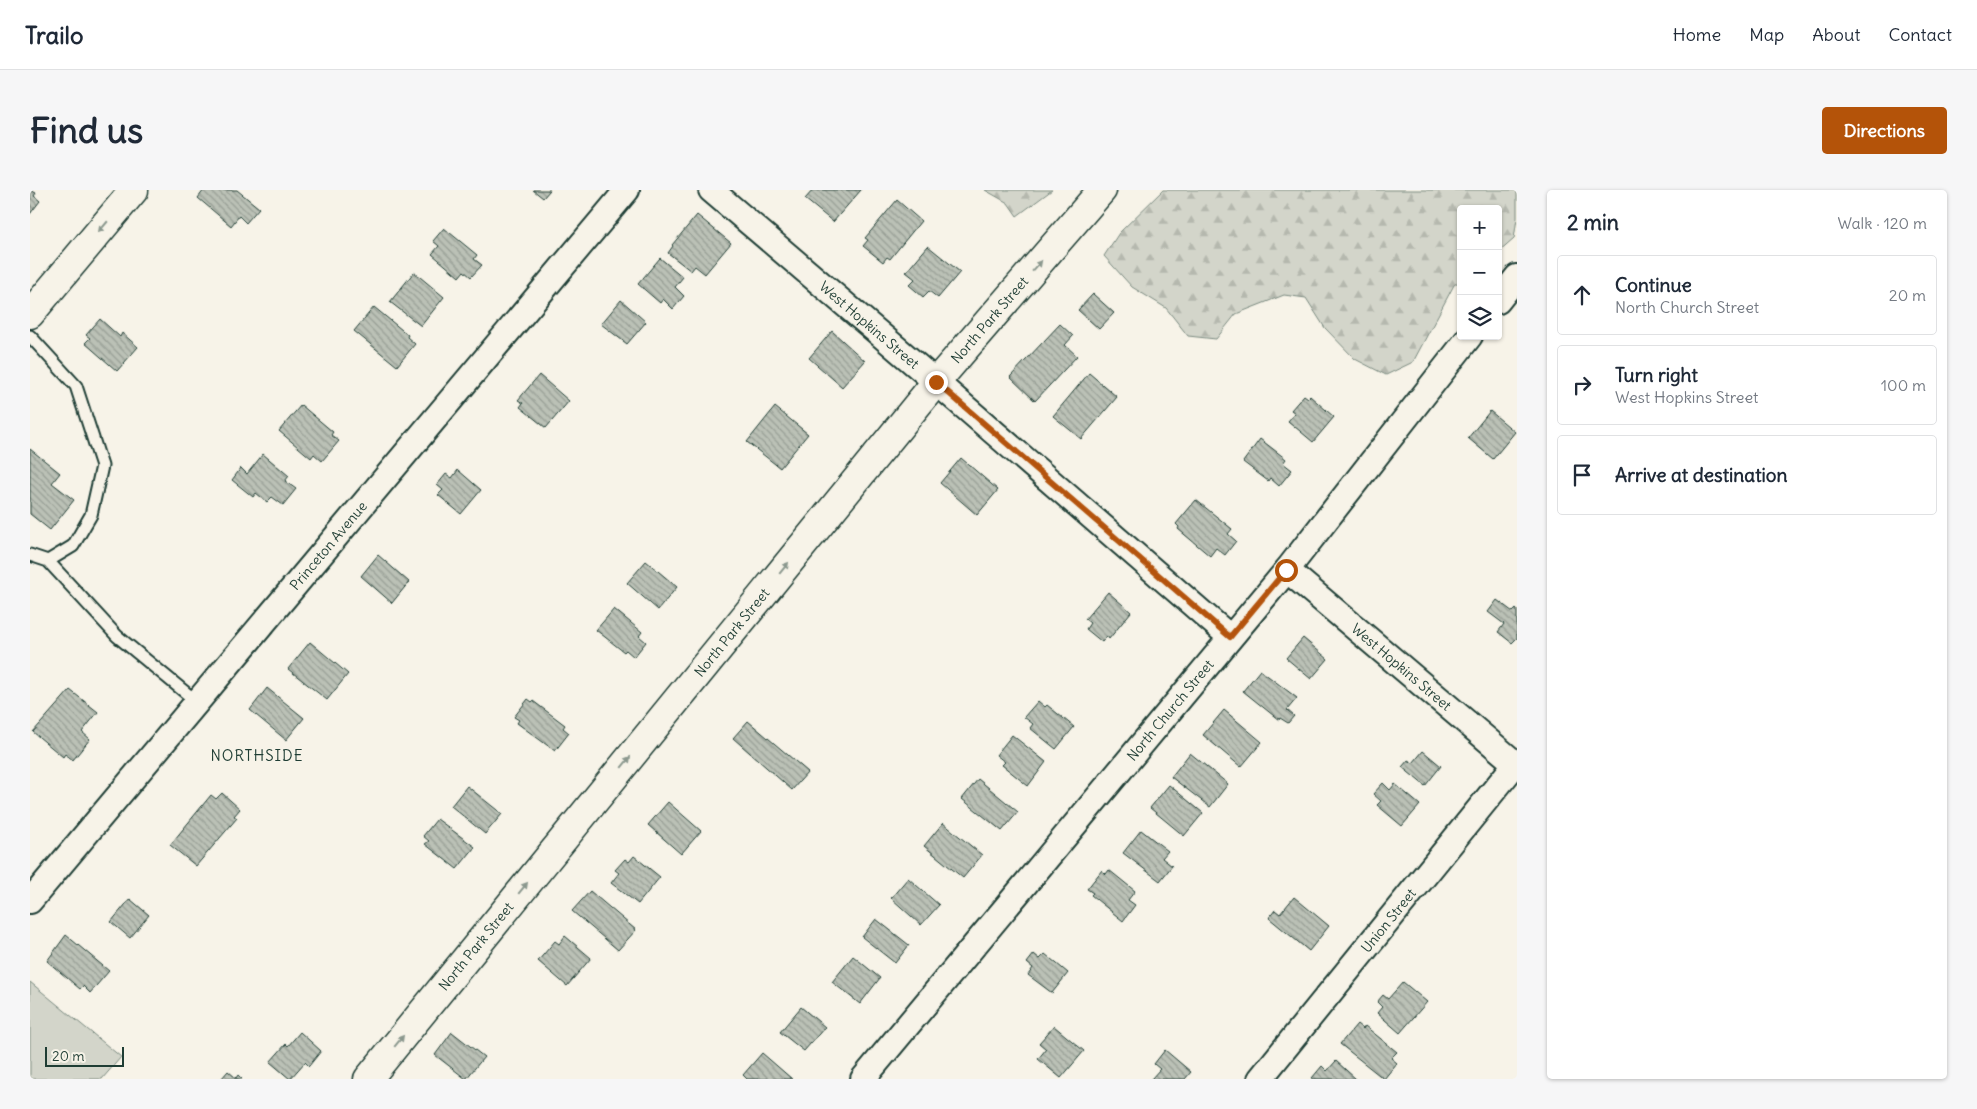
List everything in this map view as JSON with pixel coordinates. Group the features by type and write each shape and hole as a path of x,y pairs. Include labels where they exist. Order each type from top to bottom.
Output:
{"main road":[{"path":"30,314 134,190"},
{"name":"North Park Street","path":"368,1079 936,382 1102,190"}],"street":[{"name":"Princeton Avenue","path":"30,901 627,190"},
{"name":"West Hopkins Street","path":"711,190 1230,637"},
{"path":"1502,296 1517,277"},
{"name":"North Church Street","path":"863,1079 1286,570 1467,340"},
{"name":"West Hopkins Street","path":"1286,570 1517,763"},
{"name":"Union Street","path":"1260,1079 1517,763"}],"lane":[{"path":"30,336 76,386 102,466 91,515 73,546 48,561"},
{"path":"30,555 48,561 117,636 197,702"}],"green space":[{"path":"985,190 1052,190 1017,216 1008,203"},
{"path":"1163,190 1517,190 1517,218 1514,239 1502,250 1502,205 1457,205 1457,283 1454,285 1413,362 1386,375 1355,359 1325,328 1306,298 1284,295 1236,314 1216,339 1188,336 1166,308 1132,287 1104,256 1119,233"},
{"path":"30,982 121,1057 102,1079 30,1079"}],"building":[{"path":"30,190 36,193 34,196 40,201 30,214"},
{"path":"204,190 237,190 259,208 246,223 239,216 231,226 198,198"},
{"path":"533,190 550,190 543,198"},
{"path":"813,190 861,190 833,222 805,199"},
{"path":"897,200 921,221 890,259 887,257 883,262 863,246 868,240 865,238"},
{"path":"697,215 731,243 705,274 695,266 691,271 668,253 672,245"},
{"path":"444,228 477,255 474,259 482,265 471,277 464,271 459,277 432,254 439,246 433,241"},
{"path":"928,246 960,272 938,298 929,291 923,297 909,285 915,279 906,272"},
{"path":"660,258 683,277 675,287 684,296 673,309 663,299 660,303 638,284"},
{"path":"414,272 444,297 421,326 390,302"},
{"path":"1093,294 1114,313 1099,329 1078,310"},
{"path":"621,300 646,322 627,344 601,324"},
{"path":"374,307 408,335 407,337 415,344 397,366 354,331"},
{"path":"100,319 120,337 122,333 138,347 117,371 85,343 90,338 86,335"},
{"path":"1060,324 1073,336 1065,345 1077,356 1035,401 1010,377"},
{"path":"832,331 865,361 842,387 809,358"},
{"path":"1089,373 1117,397 1081,439 1053,416"},
{"path":"539,375 569,401 546,428 520,407 523,403 518,400"},
{"path":"1304,395 1308,398 1310,396 1334,417 1313,442 1288,421 1295,413 1291,410"},
{"path":"301,405 333,432 331,435 339,441 322,461 314,454 311,458 279,431"},
{"path":"775,407 808,434 780,468 747,442"},
{"path":"1490,411 1515,432 1493,459 1468,438"},
{"path":"1260,439 1286,459 1283,463 1292,470 1279,486 1270,478 1268,481 1243,462"},
{"path":"30,449 60,473 52,483 74,500 50,530 30,514"},
{"path":"263,454 289,476 285,481 296,489 283,505 272,497 267,502 256,493 253,497 232,480 241,468 247,474"},
{"path":"961,458 998,490 977,515 940,483"},
{"path":"458,470 481,490 461,514 438,495 443,490 437,485 446,474 452,478"},
{"path":"1196,500 1232,529 1228,534 1236,541 1225,555 1216,548 1210,556 1178,529 1179,527 1176,524"},
{"path":"378,555 409,582 392,603 361,576"},
{"path":"646,561 677,587 658,610 627,583"},
{"path":"1108,592 1131,612 1109,639 1107,636 1102,642 1086,629 1090,623 1085,619"},
{"path":"1497,600 1513,612 1517,610 1517,638 1512,643 1498,632 1504,624 1488,612"},
{"path":"614,609 642,632 639,636 646,642 634,657 626,650 624,652 596,630"},
{"path":"1303,638 1328,659 1311,679 1286,658"},
{"path":"310,642 348,674 327,700 288,669"},
{"path":"1260,670 1297,698 1287,710 1294,716 1288,723 1280,718 1279,720 1243,691"},
{"path":"267,688 304,718 286,740 250,710"},
{"path":"70,690 98,712 82,732 90,739 73,760 65,754 63,757 33,732"},
{"path":"528,699 565,725 563,728 569,733 555,751 517,723 519,720 514,717"},
{"path":"1038,701 1045,707 1047,705 1074,727 1056,749 1030,728 1033,724 1024,717"},
{"path":"1224,710 1262,742 1241,767 1203,735"},
{"path":"748,721 808,772 792,790 733,738"},
{"path":"1012,735 1046,762 1028,786 1002,765 1005,762 996,755"},
{"path":"1423,751 1441,766 1425,786 1402,767 1408,760 1413,763"},
{"path":"1190,753 1228,784 1210,807 1171,777"},
{"path":"978,779 1018,812 1002,831 962,799"},
{"path":"1383,783 1390,790 1395,784 1420,805 1402,826 1377,805 1381,801 1373,794"},
{"path":"1169,785 1203,813 1184,836 1150,808"},
{"path":"467,786 502,814 485,834 451,806"},
{"path":"222,793 240,809 234,816 237,818 196,866 170,845 211,795 216,799"},
{"path":"668,802 701,831 681,854 648,825"},
{"path":"437,819 475,847 457,869 425,844 429,841 423,836"},
{"path":"943,823 982,855 963,878 924,846"},
{"path":"1141,830 1168,851 1162,858 1172,866 1160,881 1123,853"},
{"path":"634,856 660,877 638,904 611,883 619,873 615,870 625,859 629,862"},
{"path":"1102,870 1106,874 1109,870 1135,891 1128,900 1135,905 1123,921 1091,895 1093,893 1087,889"},
{"path":"908,878 939,905 921,925 891,898"},
{"path":"590,891 636,930 618,950 572,911"},
{"path":"1294,897 1329,926 1309,951 1269,918 1275,910 1280,914"},
{"path":"130,899 149,915 130,938 111,922"},
{"path":"876,919 909,945 895,963 862,937"},
{"path":"66,935 109,971 90,993 83,986 80,989 47,961"},
{"path":"565,936 591,958 567,986 538,961 555,941 559,944"},
{"path":"1034,954 1040,959 1045,954 1068,973 1052,993 1028,975 1033,968 1027,963"},
{"path":"853,956 880,978 860,1004 832,982"},
{"path":"1403,982 1427,1002 1400,1033 1377,1013 1382,1007 1377,1002 1383,995 1388,999"},
{"path":"801,1007 825,1027 804,1051 780,1032"},
{"path":"1357,1024 1363,1029 1365,1026 1397,1052 1391,1058 1397,1063 1384,1079 1340,1044"},
{"path":"1054,1026 1084,1051 1061,1078 1038,1059 1046,1049 1039,1043"},
{"path":"300,1032 321,1051 309,1066 305,1062 290,1079 270,1062"},
{"path":"452,1032 484,1057 466,1079 435,1055"},
{"path":"1165,1050 1191,1072 1185,1079 1151,1079 1160,1069 1154,1064"},
{"path":"762,1053 792,1079 747,1079 743,1075"},
{"path":"1336,1061 1356,1079 1312,1078 1322,1066 1327,1071"},
{"path":"228,1071 236,1078 238,1075 242,1079 221,1079"}],"district":[{"name":"NORTHSIDE","path":"257,756"}],"route":[{"path":"936,382 1230,637 1286,570"}]}
